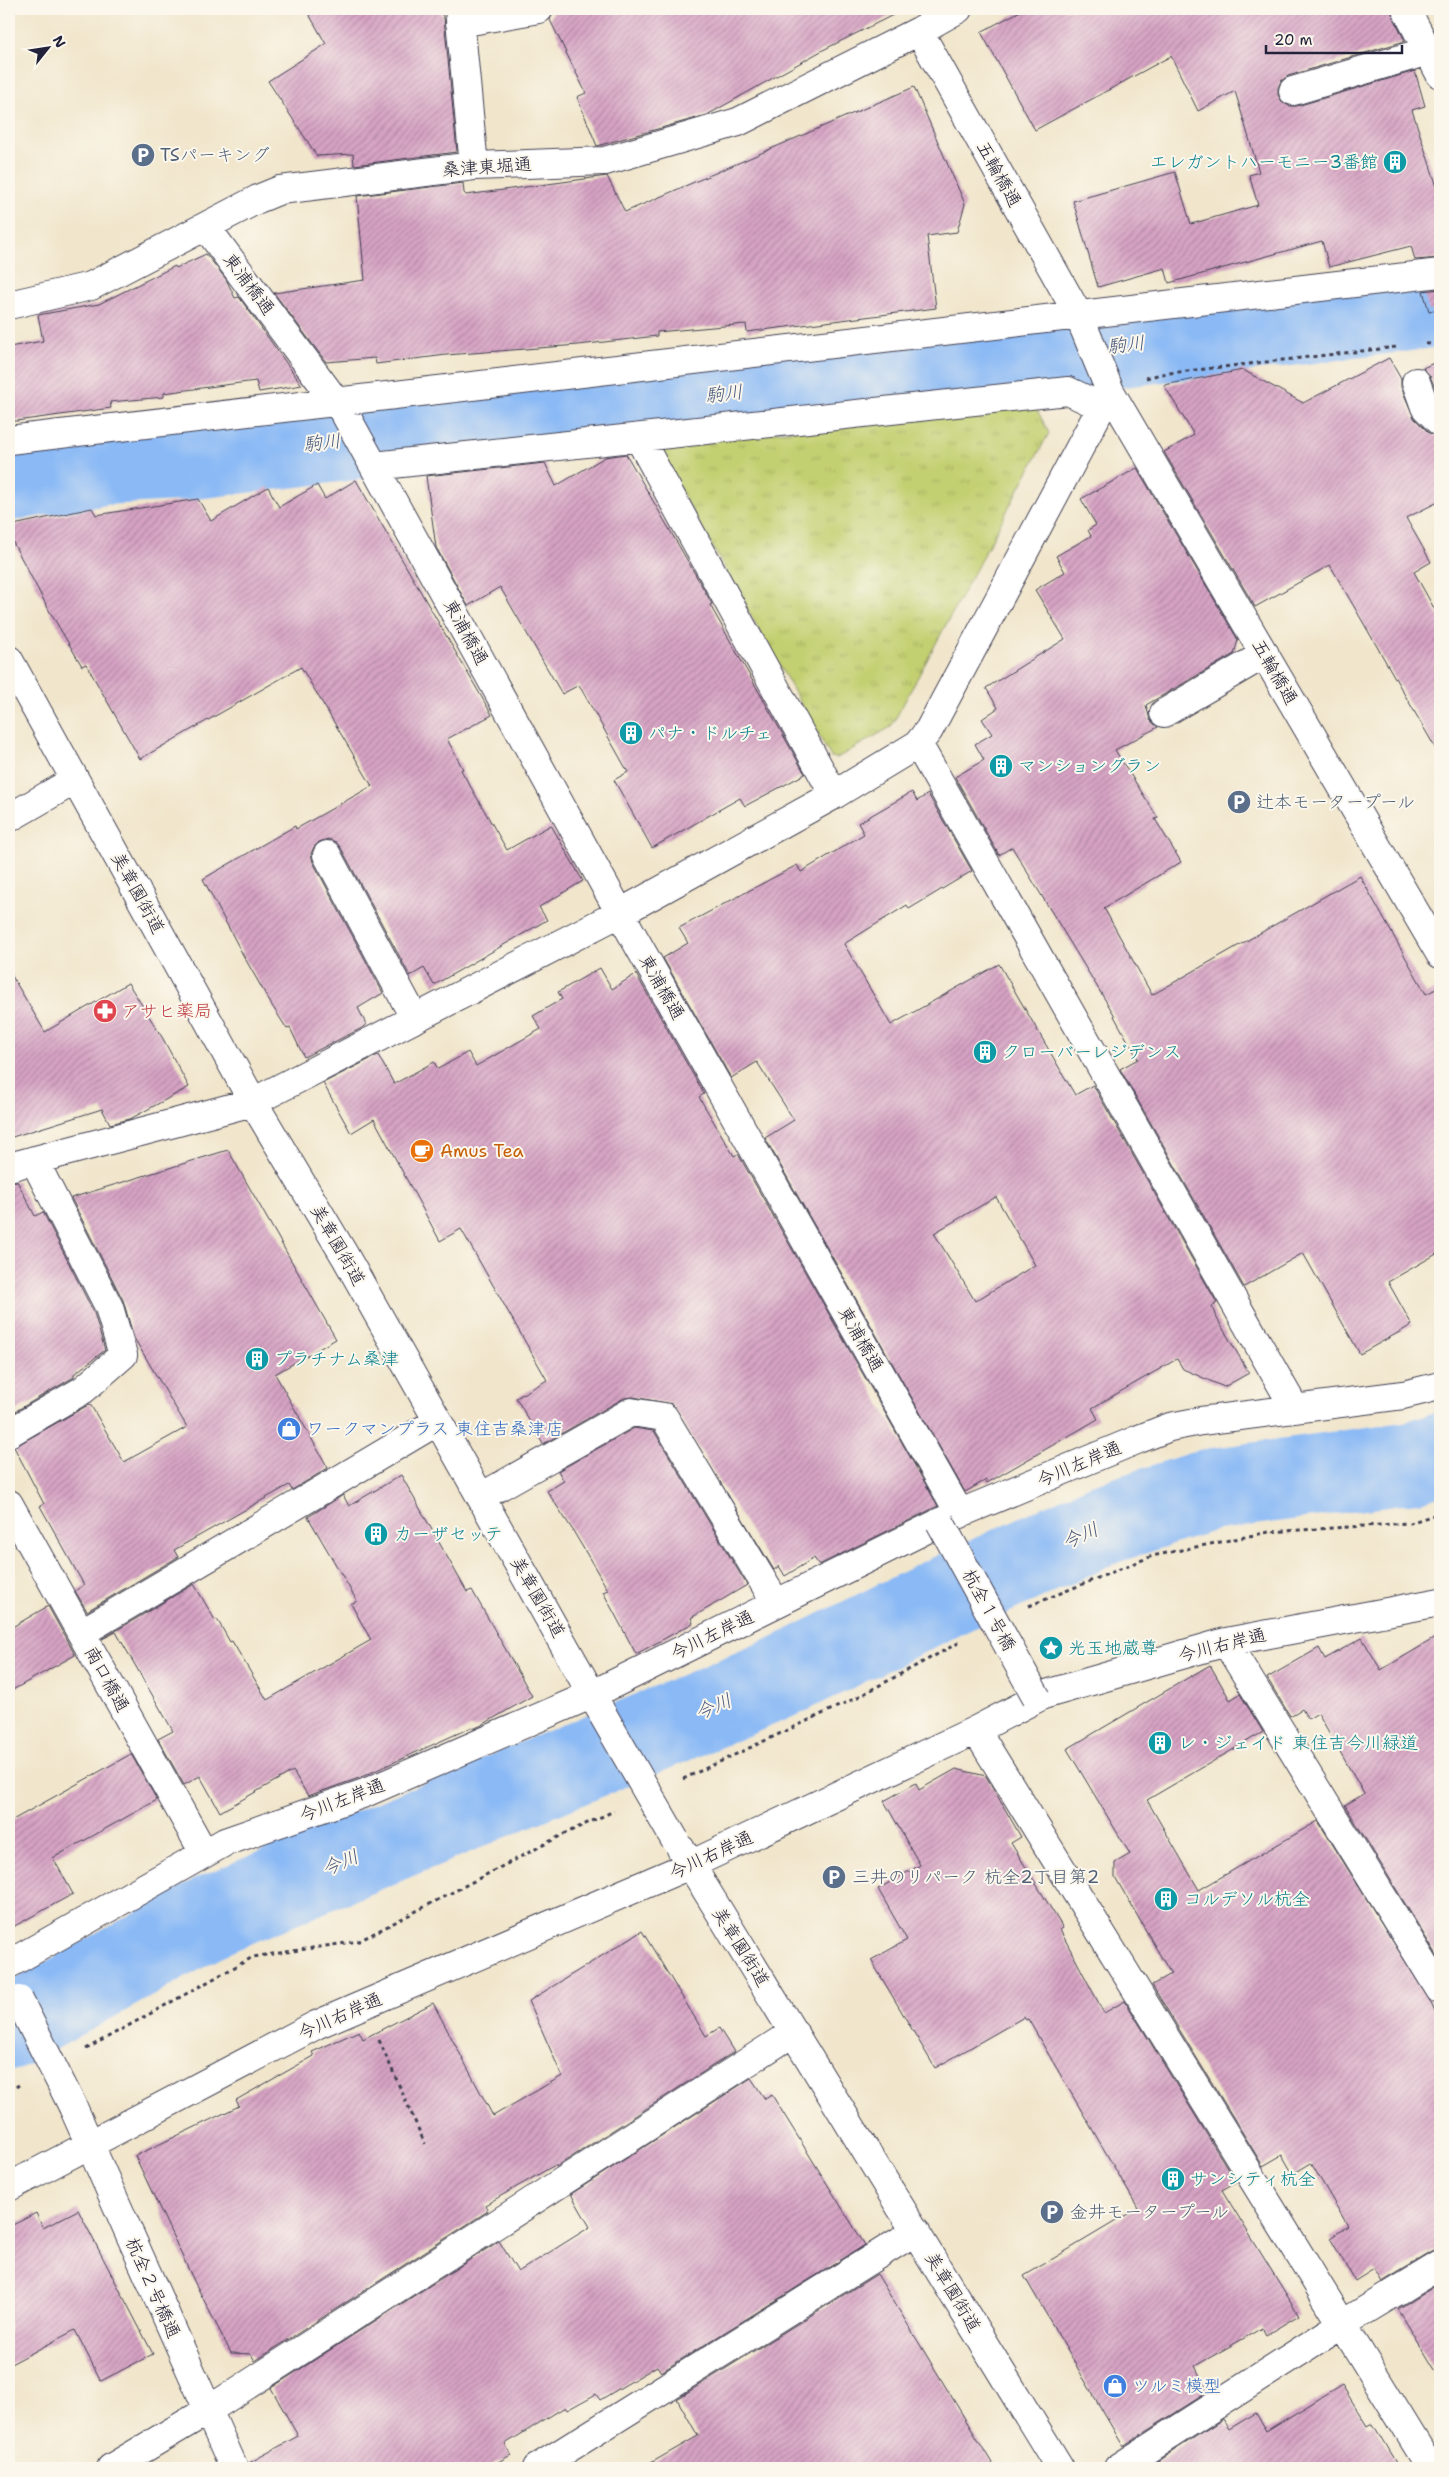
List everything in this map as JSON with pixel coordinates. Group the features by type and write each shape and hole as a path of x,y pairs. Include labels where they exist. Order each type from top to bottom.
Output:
{"street":[{"path":"474,166 460,16 539,9"},
{"name":"桑津東堀通","path":"9,305 91,286 258,199 280,190 474,166 606,161 738,122 919,31 958,9"},
{"path":"1293,91 1434,63 1406,9"},
{"name":"五輪橋通","path":"919,31 1081,321 1106,391 1264,654 1440,954"},
{"name":"東浦橋通","path":"206,227 341,408 620,913 950,1518"},
{"path":"9,440 341,408 1081,321 1440,273"},
{"path":"1416,382 1425,407 1440,422"},
{"path":"9,1433 83,1390 123,1355 109,1307 21,1163 253,1102 620,913 834,795 918,744 929,730 1106,391 1068,391 639,438 372,462"},
{"path":"639,438 834,795"},
{"path":"1164,713 1264,654"},
{"name":"美章園街道","path":"9,660 253,1102 345,1256 675,1840 1060,2468"},
{"path":"918,744 1295,1408"},
{"path":"9,818 75,780"},
{"path":"327,855 416,1019"},
{"name":"今川左岸通","path":"9,1964 225,1842 364,1793 598,1704 776,1603 950,1518 1170,1427 1295,1408 1403,1395 1440,1386"},
{"path":"481,1497 631,1412 664,1417 776,1603"},
{"path":"81,1633 438,1421"},
{"name":"南口橋通","path":"9,1504 204,1853"},
{"name":"杭全１号橋","path":"950,1518 1037,1698"},
{"name":"今川右岸通","path":"9,2187 90,2142 316,2025 690,1865 976,1730 1037,1698 1226,1642 1440,1602"},
{"path":"1226,1642 1440,1990"},
{"path":"976,1730 1341,2326 1431,2468"},
{"name":"杭全２号橋通","path":"9,1974 19,2000 90,2142 207,2411 234,2468"},
{"path":"111,2468 207,2411 794,2032"},
{"path":"537,2468 916,2231"},
{"path":"1118,2468 1341,2326 1440,2266"}],"path":[{"path":"1421,345 1440,343"},
{"path":"1106,391 1161,374 1402,347"},
{"path":"1021,1610 1152,1556 1269,1532 1410,1523 1440,1513"},
{"path":"680,1780 856,1698 969,1638"},
{"path":"84,2050 253,1957 359,1941 566,1833 618,1809"},
{"path":"364,2005 425,2144"},
{"path":"9,2091 25,2082"}],"green space":[{"path":"1034,404 1049,433 891,727 837,758 831,757 655,445"}],"building":[{"path":"306,9 439,9 444,18 457,152 354,165 353,154 317,156 268,81 326,44"},
{"path":"554,9 905,9 823,50 707,115 597,146 577,97 586,93 550,20"},
{"path":"1024,9 1390,9 1405,41 1288,76 1281,81 1278,95 1283,103 1297,106 1415,71 1425,106 1412,110 1440,196 1440,258 1415,260 1411,246 1329,267 1322,241 1169,283 1165,268 1098,287 1073,201 1175,172 1191,224 1258,205 1249,175 1259,172 1235,91 1198,111 1171,56 1035,130 981,32"},
{"path":"914,87 965,204 957,232 927,236 936,308 747,332 746,324 657,332 657,336 578,345 446,355 376,364 375,358 326,362 274,293 365,280 357,196 463,183 466,195 607,176 625,212"},
{"path":"206,254 226,279 235,298 239,297 302,385 259,392 256,381 224,385 164,393 164,397 110,402 111,408 9,422 9,347 43,341 38,315 99,304 175,266 176,268"},
{"path":"1440,289 1440,309 1429,311 1423,291"},
{"path":"1389,358 1401,379 1401,387 1414,418 1429,433 1440,437 1440,501 1406,518 1431,562 1414,572 1440,619 1440,756 1330,565 1255,607 1164,452 1194,435 1164,385 1243,370 1303,403"},
{"path":"1440,360 1440,400 1430,376 1423,368"},
{"path":"626,454 702,586 712,604 710,605 805,774 745,806 740,798 652,848 614,780 628,772 579,685 562,694 500,587 468,606 436,547 426,476 545,463 556,486 605,457"},
{"path":"1137,468 1238,640 1234,654 1146,705 1150,720 1158,727 1115,750 1158,818 1155,819 1181,862 1104,908 1152,995 1360,876 1426,994 1440,987 1440,1252 1388,1282 1412,1325 1360,1354 1303,1253 1244,1287 1120,1069 1138,1059 1115,1016 1012,847 999,855 955,777 984,760 975,744 992,734 982,719 998,708 986,688 1065,639 1035,590 1065,572 1056,556 1091,536 1088,530 1096,525 1081,499"},
{"path":"356,480 492,715 447,739 463,769 461,770 507,850 551,825 583,881 539,907 547,920 434,985 424,968 410,976 341,848 336,842 328,839 319,842 311,854 313,862 383,993 358,1008 366,1024 362,1028 304,1057 290,1028 287,1029 243,955 203,879 295,826 296,829 372,786 301,667 140,759 86,664 82,666 50,612 9,535 9,526 92,508 96,515 198,499 211,521 268,487 279,507 317,485 325,499"},
{"path":"912,792 917,801 928,794 972,871 909,909 907,905 844,944 891,1025 999,964 1075,1095 1093,1085 1217,1303 1212,1306 1215,1315 1249,1373 1224,1387 1183,1369 1177,1359 1092,1408 1098,1419 987,1483 986,1480 965,1492 765,1138 794,1120 757,1062 731,1078 663,958 688,943 679,928 797,865 801,872 864,834 858,823","holes":["996,1197 1035,1265 975,1301 934,1233"]},
{"path":"600,968 612,989 636,974 704,1094 699,1097 734,1156 738,1154 938,1506 819,1565 814,1558 785,1576 779,1566 774,1570 672,1404 633,1397 624,1398 543,1444 516,1398 547,1380 461,1229 440,1241 374,1119 351,1133 323,1083 378,1055 394,1084 434,1062 438,1069 468,1052 476,1066 541,1029 533,1016 562,999 558,992"},
{"path":"9,971 45,1032 128,983 162,1037 189,1087 130,1119 110,1124 102,1109 9,1138"},
{"path":"228,1150 336,1339 275,1374 328,1468 292,1490 289,1485 174,1550 178,1557 87,1611 75,1591 84,1585 40,1506 44,1504 14,1447 90,1404 124,1462 187,1427 134,1338 123,1300 71,1198"},
{"path":"17,1181 35,1216 43,1212 94,1313 105,1350 74,1374 74,1377 9,1415 9,1182"},
{"path":"634,1428 654,1431 747,1585 691,1618 693,1623 636,1654 603,1592 608,1590 547,1491 564,1481 558,1471"},
{"path":"401,1475 467,1592 472,1590 532,1696 482,1725 473,1729 472,1727 359,1778 308,1796 293,1771 220,1812 200,1776 184,1785 158,1739 173,1731 116,1632 102,1639 194,1584 215,1620 217,1619 230,1642 232,1641 267,1700 371,1640 351,1604 357,1601 308,1517 343,1495 349,1506"},
{"path":"48,1606 75,1655 9,1692 9,1629"},
{"path":"1440,1635 1440,1961 1345,1805 1364,1794 1318,1713 1308,1719 1302,1709 1290,1716 1267,1678 1319,1648 1325,1659 1362,1638 1381,1670"},
{"path":"1210,1665 1230,1700 1240,1694 1263,1732 1147,1800 1199,1890 1318,1821 1430,2001 1440,2023 1440,2249 1382,2282 1374,2269 1355,2281 1330,2238 1348,2226 1311,2163 1293,2174 1282,2155 1263,2166 1152,1985 1171,1974 1115,1877 1115,1863 1130,1854 1067,1749"},
{"path":"131,1754 157,1800 53,1858 73,1894 9,1929 9,1822"},
{"path":"956,1769 986,1776 1021,1837 1011,1843 1063,1928 1060,1930 1104,2013 1125,2001 1236,2182 1222,2190 1299,2315 1266,2335 1262,2328 1195,2366 1208,2392 1123,2446 1024,2276 1138,2208 1028,2019 1026,2020 1024,2017 935,2068 871,1960 907,1940 878,1889 920,1865 884,1801 916,1783 919,1790"},
{"path":"642,1931 706,2036 719,2028 734,2052 556,2167 555,2165 485,2205 488,2211 255,2361 251,2354 231,2353 194,2281 135,2156 239,2106 236,2100 314,2056 312,2052 359,2031 363,2039 433,2003 493,2116 562,2076 529,2001"},
{"path":"751,2078 765,2099 772,2095 865,2245 661,2372 657,2366 600,2400 596,2394 567,2410 565,2407 505,2444 511,2455 487,2468 249,2468 249,2463 298,2436 271,2388 499,2241 518,2272 590,2227 571,2194"},
{"path":"78,2210 153,2354 101,2381 75,2330 9,2365 9,2227 36,2213 43,2228"},
{"path":"877,2274 995,2468 642,2468 698,2436 677,2399"},
{"path":"1440,2283 1440,2378 1398,2309"},
{"path":"1342,2385 1368,2427 1373,2424 1399,2468 1147,2468 1223,2419 1229,2429 1256,2413 1266,2431"}],"waterway":[{"name":"駒川","path":"9,480 103,464 178,460 916,372 1440,306"},
{"name":"今川","path":"9,2029 214,1915 785,1676 940,1599 1104,1524 1208,1490 1414,1462 1440,1453"}],"place":[{"name":"TSパーキング","path":"143,155"},
{"name":"エレガントハーモニー3番館","path":"1395,162"},
{"name":"パナ・ドルチェ","path":"631,733"},
{"name":"マンショングラン","path":"1001,766"},
{"name":"辻本モータープール","path":"1239,802"},
{"name":"アサヒ薬局","path":"105,1011"},
{"name":"クローバーレジデンス","path":"985,1052"},
{"name":"Amus Tea","path":"422,1151"},
{"name":"プラチナム桑津","path":"257,1359"},
{"name":"ワークマンプラス 東住吉桑津店","path":"289,1429"},
{"name":"カーザセッテ","path":"376,1534"},
{"name":"光玉地蔵尊","path":"1051,1648"},
{"name":"レ・ジェイド 東住吉今川緑道","path":"1160,1743"},
{"name":"三井のリパーク 杭全2丁目第2","path":"834,1877"},
{"name":"コルデソル杭全","path":"1166,1899"},
{"name":"サンシティ杭全","path":"1173,2179"},
{"name":"金井モータープール","path":"1052,2212"},
{"name":"ツルミ模型","path":"1115,2386"}]}
